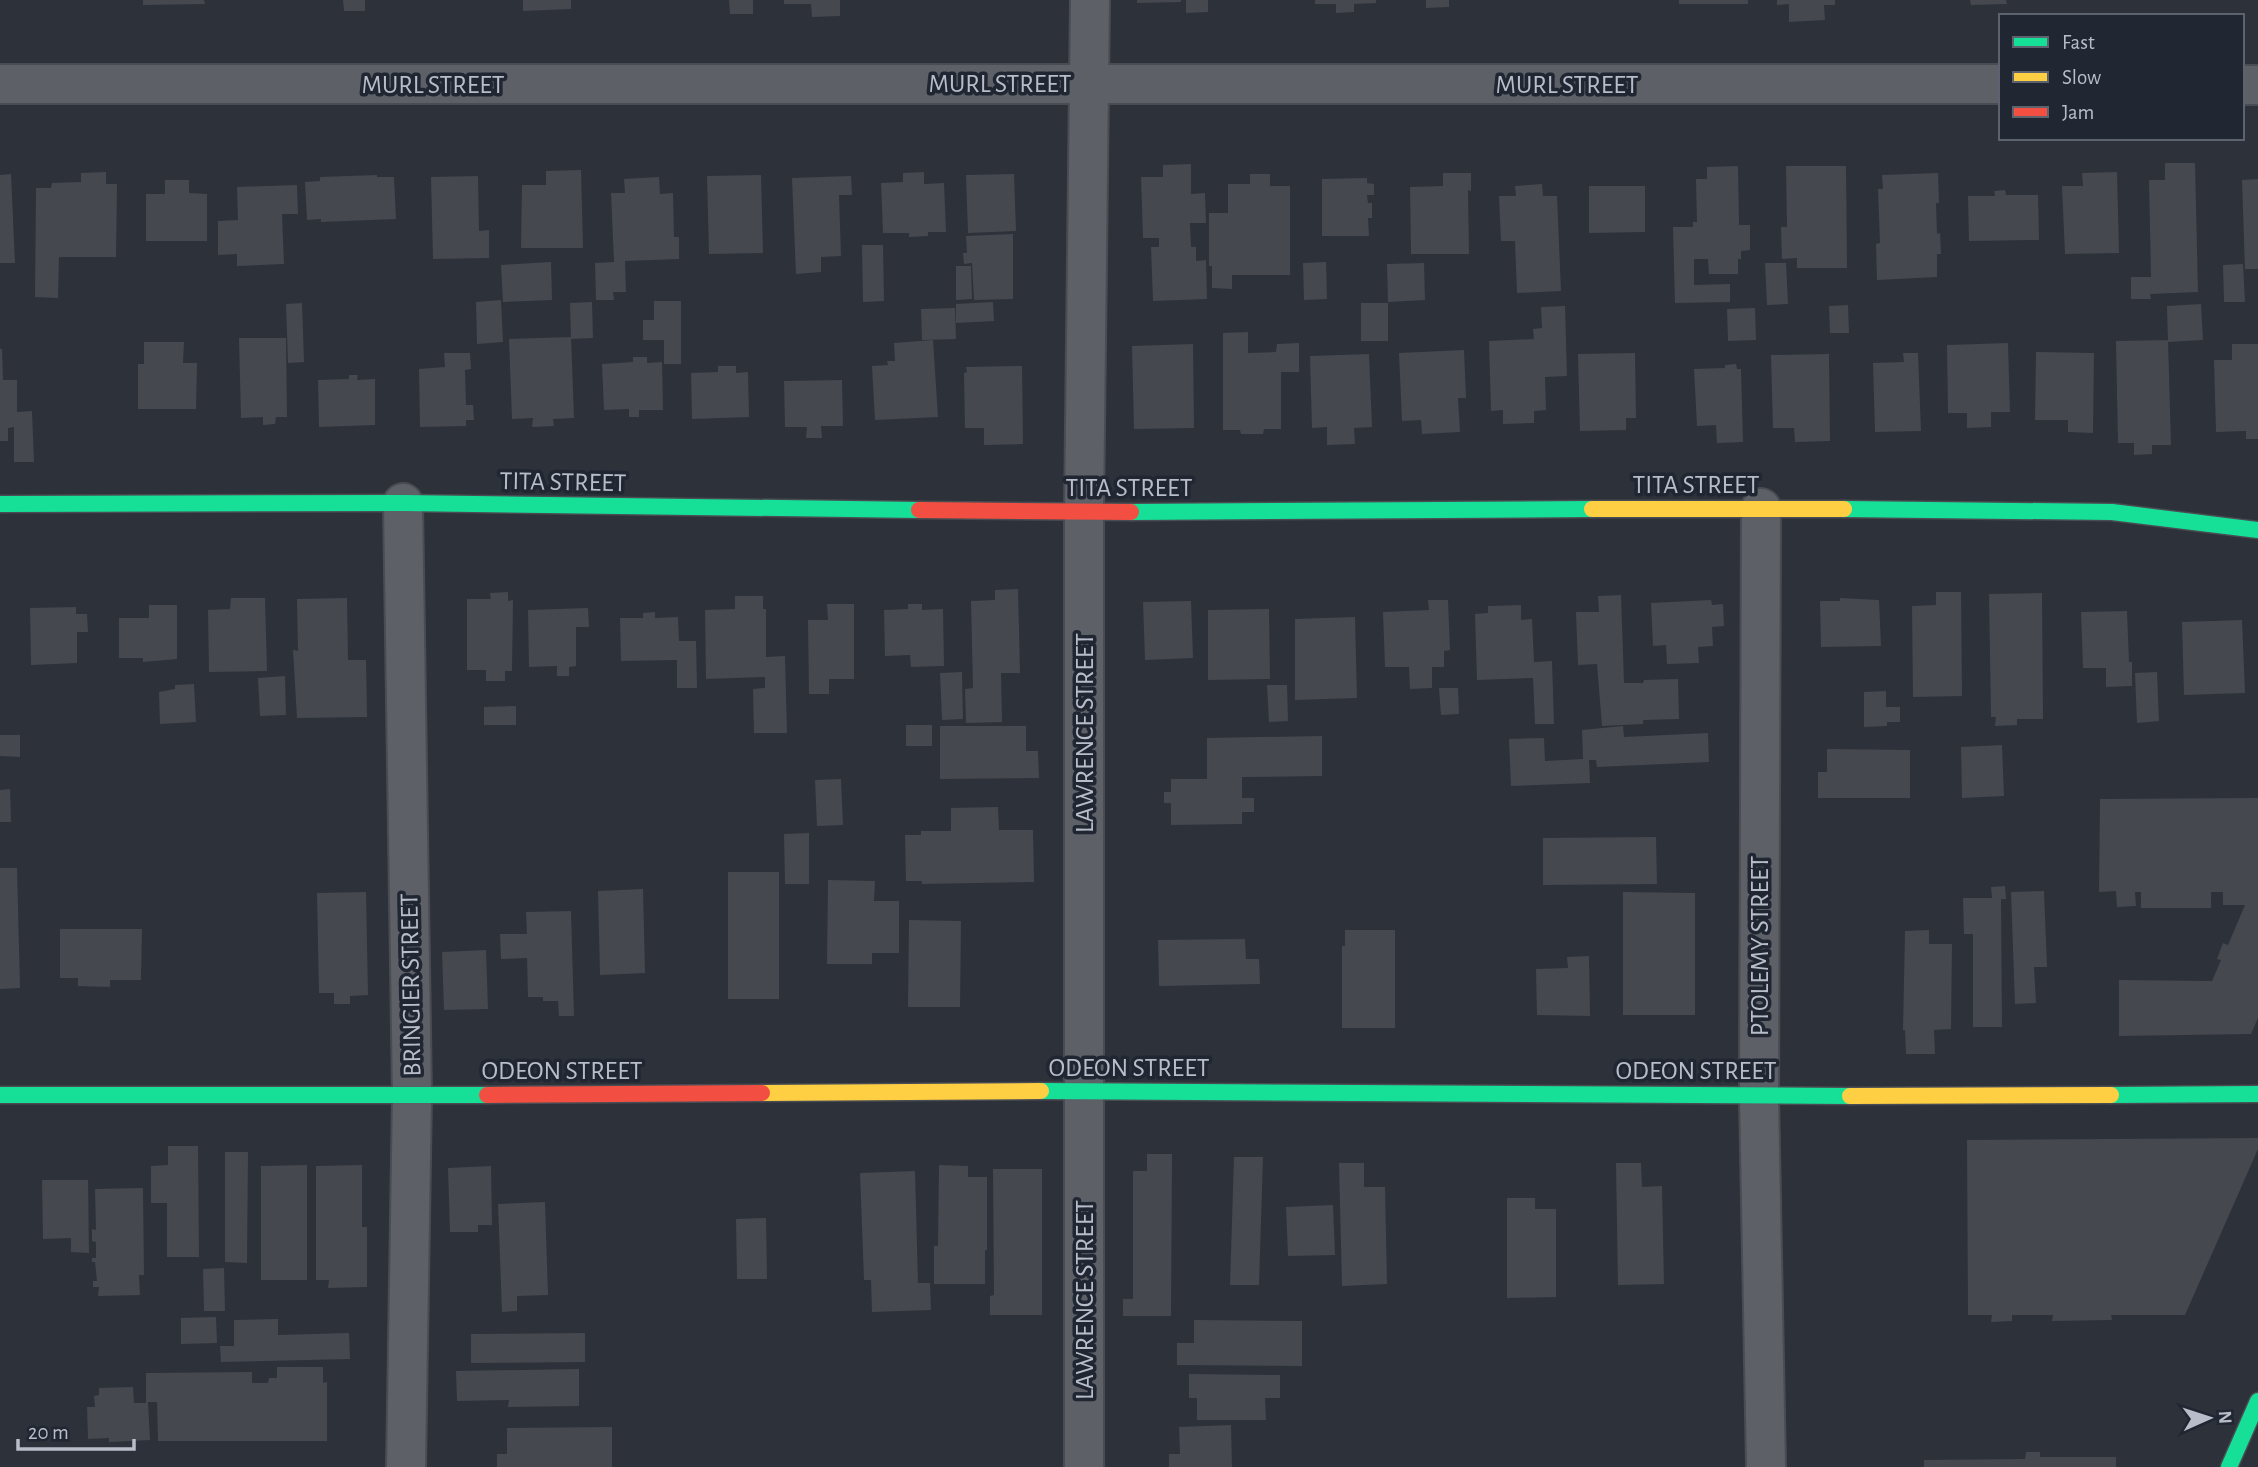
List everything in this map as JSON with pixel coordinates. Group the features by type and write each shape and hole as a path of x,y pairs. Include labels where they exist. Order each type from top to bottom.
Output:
{"street":[{"name":"LAWRENCE STREET","path":"1084,1467 1084,512 1090,0"},
{"name":"MURL STREET","path":"0,84 1999,84"},
{"name":"TITA STREET","path":"0,504 403,503 1084,512 1761,508 2112,512 2258,530"},
{"name":"BRINGIER STREET","path":"403,503 412,1096 406,1467"},
{"name":"PTOLEMY STREET","path":"1761,508 1759,1096 1766,1467"},
{"name":"ODEON STREET","path":"0,1095 412,1096 1083,1091 1759,1096 2258,1094"},
{"path":"2229,1467 2258,1401"}],"building":[{"path":"143,0 204,0 205,4 143,5"},
{"path":"343,0 365,0 365,11 344,11"},
{"path":"523,0 571,0 571,9 523,11"},
{"path":"729,0 753,0 753,14 730,14"},
{"path":"784,0 840,0 840,16 812,17 811,4 784,4"},
{"path":"1137,0 1181,0 1181,2 1137,3"},
{"path":"1186,0 1208,0 1208,12 1186,13"},
{"path":"1315,0 1376,0 1376,3 1354,4 1354,12 1336,13 1336,4 1315,4"},
{"path":"1426,0 1449,0 1449,7 1426,8"},
{"path":"1679,0 1748,0 1748,4 1679,4"},
{"path":"1777,0 1835,0 1835,5 1824,5 1825,20 1789,22 1789,4 1777,5"},
{"path":"1970,0 2006,0 2007,4 1971,5"},
{"path":"2165,163 2195,163 2198,292 2150,294 2151,299 2131,299 2131,277 2151,277 2149,180 2165,180"},
{"path":"1191,164 1191,194 1205,193 1206,223 1190,223 1191,247 1196,247 1196,261 1206,260 1207,299 1153,301 1151,247 1159,247 1159,238 1143,238 1141,177 1163,177 1163,165"},
{"path":"1738,166 1739,225 1750,225 1750,250 1741,251 1738,274 1709,274 1708,259 1694,259 1694,285 1730,284 1730,302 1675,303 1673,227 1693,227 1693,222 1697,222 1696,179 1707,179 1707,167"},
{"path":"1786,166 1846,166 1847,268 1797,268 1797,258 1782,259 1781,227 1787,227"},
{"path":"581,170 583,248 521,248 522,185 546,185 546,171"},
{"path":"106,172 106,184 117,184 116,257 59,257 58,298 35,297 36,188 51,188 52,183 81,182 81,173"},
{"path":"924,172 924,184 944,183 946,232 928,232 928,236 909,237 909,233 883,233 881,183 903,182 903,173"},
{"path":"2117,172 2119,253 2065,254 2062,186 2083,186 2082,173"},
{"path":"1443,173 1471,173 1471,191 1468,190 1469,254 1411,254 1410,187 1443,186"},
{"path":"1938,173 1937,234 1940,233 1941,254 1937,254 1937,277 1877,280 1876,244 1880,243 1878,189 1883,189 1882,175"},
{"path":"11,174 15,263 0,263 0,175"},
{"path":"1014,174 1016,231 968,233 966,175"},
{"path":"1250,174 1270,174 1270,186 1290,186 1290,275 1232,275 1232,289 1212,288 1212,266 1209,266 1209,213 1228,213 1228,184 1250,184"},
{"path":"761,175 763,253 709,254 707,176"},
{"path":"478,176 479,231 489,230 489,258 433,259 431,177"},
{"path":"851,176 852,195 839,195 841,256 821,257 821,272 796,274 792,178"},
{"path":"320,177 394,177 396,219 321,222 321,219 307,220 305,182 320,181"},
{"path":"659,177 660,194 673,193 674,237 679,237 679,259 625,261 626,292 613,292 614,300 596,300 595,263 614,262 611,193 625,193 624,179"},
{"path":"1367,178 1367,183 1374,184 1374,195 1367,195 1368,203 1372,203 1372,218 1368,218 1369,236 1322,236 1322,179"},
{"path":"2258,179 2258,269 2245,269 2242,180"},
{"path":"165,180 189,180 189,193 207,194 207,241 146,241 146,194 165,194"},
{"path":"1542,184 1543,196 1557,196 1561,291 1517,293 1515,241 1501,241 1499,196 1516,196 1515,186"},
{"path":"297,185 298,214 282,214 284,264 237,266 237,254 218,255 218,221 238,220 237,187"},
{"path":"1589,186 1645,186 1645,232 1589,233"},
{"path":"2005,190 2006,195 2038,195 2039,240 1969,241 1968,196 1995,196 1994,191"},
{"path":"1013,234 1013,299 974,300 972,263 964,264 963,253 967,253 966,236"},
{"path":"862,245 883,245 884,301 863,302"},
{"path":"551,262 552,300 503,302 501,265"},
{"path":"1326,262 1327,299 1304,300 1303,263"},
{"path":"1424,263 1425,300 1388,302 1387,264"},
{"path":"1765,263 1786,263 1788,304 1767,305"},
{"path":"2243,264 2245,302 2224,302 2223,265"},
{"path":"956,266 971,266 972,299 956,300"},
{"path":"501,300 503,342 477,344 476,302"},
{"path":"654,301 681,301 681,364 664,364 664,340 643,340 643,320 654,320"},
{"path":"592,302 593,338 571,339 570,303"},
{"path":"993,302 994,321 956,323 956,304"},
{"path":"302,303 304,362 288,363 286,304"},
{"path":"1361,303 1388,303 1388,341 1361,341"},
{"path":"2201,304 2203,340 2168,342 2167,306"},
{"path":"1848,305 1849,333 1830,333 1829,306"},
{"path":"1565,306 1567,376 1545,377 1546,410 1534,411 1534,423 1503,424 1503,410 1491,411 1489,341 1534,339 1533,329 1542,328 1541,307"},
{"path":"955,308 956,339 922,340 921,309"},
{"path":"1755,308 1756,340 1728,341 1727,309"},
{"path":"1248,332 1248,353 1276,352 1277,344 1299,343 1299,372 1281,372 1281,429 1264,429 1263,434 1241,434 1240,430 1223,430 1223,333"},
{"path":"571,337 574,418 553,419 554,426 532,427 533,418 512,419 509,339"},
{"path":"239,338 286,338 287,417 276,417 275,424 263,425 263,417 241,418"},
{"path":"933,340 938,417 875,420 872,366 888,365 887,361 895,361 894,343"},
{"path":"2168,340 2171,445 2152,445 2152,454 2134,455 2134,443 2118,443 2116,341"},
{"path":"144,342 184,342 183,363 197,363 196,409 138,409 138,364 144,364"},
{"path":"2008,343 2010,412 1991,412 1991,427 1967,428 1967,413 1948,413 1947,345"},
{"path":"1193,344 1194,428 1134,429 1132,346"},
{"path":"2232,344 2258,344 2258,439 2246,439 2246,431 2216,432 2214,360 2232,360"},
{"path":"0,349 3,380 17,380 17,412 32,411 34,462 14,462 14,427 8,428 8,441 0,441"},
{"path":"1464,350 1466,398 1458,398 1460,432 1422,434 1421,420 1402,421 1399,353"},
{"path":"2036,352 2094,353 2093,433 2068,432 2068,420 2035,420"},
{"path":"444,353 470,353 471,369 465,370 466,405 473,405 474,420 466,420 466,426 420,427 419,369 445,367"},
{"path":"1635,353 1636,418 1626,418 1626,430 1580,431 1578,354"},
{"path":"1903,353 1918,353 1921,431 1875,432 1873,363 1904,362"},
{"path":"1369,354 1372,427 1354,428 1355,444 1327,445 1327,427 1312,428 1310,356"},
{"path":"1829,354 1830,441 1795,442 1794,428 1773,428 1771,355"},
{"path":"633,357 647,357 647,363 662,362 663,410 639,410 639,417 629,417 629,409 604,410 602,364 633,362"},
{"path":"1736,364 1737,369 1741,369 1743,442 1717,443 1716,425 1697,426 1694,369 1725,368 1725,365"},
{"path":"718,366 736,366 736,373 748,372 749,417 692,419 691,373 718,372"},
{"path":"1022,366 1023,444 984,445 984,428 965,428 966,367"},
{"path":"349,375 358,375 357,380 375,379 375,425 319,427 318,380 349,379"},
{"path":"842,380 843,426 821,426 822,438 806,438 807,427 785,427 784,381"},
{"path":"1018,589 1020,673 1001,673 1002,722 966,723 965,689 973,688 971,601 995,600 995,590"},
{"path":"508,592 508,601 513,600 512,671 505,671 505,681 486,681 486,670 467,670 467,599 491,599 490,593"},
{"path":"1936,592 1961,592 1962,696 1913,697 1912,606 1936,605"},
{"path":"2042,593 2043,719 2017,719 2017,725 1995,726 1996,717 1991,717 1989,594"},
{"path":"1621,595 1624,683 1678,679 1679,719 1643,720 1643,724 1602,726 1597,664 1578,665 1576,612 1599,612 1598,596"},
{"path":"735,596 763,596 763,609 766,609 766,657 785,656 787,733 754,733 753,689 765,688 765,677 706,679 705,610 735,609"},
{"path":"231,598 265,598 267,671 209,672 208,610 230,609"},
{"path":"347,598 348,660 366,660 367,717 297,718 293,650 298,651 297,599"},
{"path":"1840,598 1879,600 1881,646 1821,647 1820,601 1840,601"},
{"path":"1428,600 1448,600 1450,650 1444,651 1444,667 1432,667 1432,688 1410,689 1409,667 1385,667 1383,612 1429,610"},
{"path":"1711,600 1712,605 1723,604 1724,626 1712,627 1713,646 1698,647 1699,663 1667,664 1666,645 1653,646 1651,603"},
{"path":"1191,601 1193,658 1145,660 1143,602"},
{"path":"827,604 854,604 854,679 829,679 829,694 809,694 808,620 828,620"},
{"path":"908,604 922,604 922,610 943,609 944,666 911,667 910,655 885,656 884,610 908,609"},
{"path":"149,605 177,605 177,659 143,662 143,658 119,658 119,618 149,618"},
{"path":"1521,605 1521,620 1532,619 1534,662 1552,661 1554,724 1535,724 1533,678 1477,680 1475,614 1488,613 1488,606"},
{"path":"76,607 76,614 87,614 88,632 77,632 77,663 31,665 30,608"},
{"path":"588,608 589,627 576,627 576,666 569,667 569,676 557,676 557,666 529,667 528,610"},
{"path":"1269,609 1270,679 1208,680 1208,610"},
{"path":"2127,611 2132,686 2106,687 2106,668 2083,668 2081,612"},
{"path":"655,612 655,618 678,617 679,641 696,641 697,688 677,688 677,660 621,661 620,618 643,618 643,613"},
{"path":"1355,617 1357,698 1295,700 1295,619"},
{"path":"2242,620 2245,693 2184,695 2182,622"},
{"path":"962,672 963,719 942,720 940,673"},
{"path":"2157,672 2159,721 2137,723 2135,673"},
{"path":"285,676 286,715 260,716 258,678"},
{"path":"194,684 196,722 160,724 159,692 175,689 175,685"},
{"path":"1267,685 1287,685 1288,721 1269,722"},
{"path":"1439,688 1458,688 1459,714 1441,715"},
{"path":"1886,691 1886,707 1900,707 1900,722 1887,722 1887,726 1864,727 1864,692"},
{"path":"516,706 516,725 484,725 484,707"},
{"path":"906,725 932,725 932,746 906,746"},
{"path":"940,726 1026,726 1026,751 1038,751 1039,778 940,779"},
{"path":"1623,726 1624,737 1708,733 1709,762 1597,767 1596,760 1589,760 1590,783 1511,786 1509,739 1544,738 1545,761 1583,759 1582,730"},
{"path":"0,735 20,735 20,757 0,756"},
{"path":"1322,736 1322,776 1242,777 1242,798 1254,798 1254,812 1242,812 1242,824 1171,825 1171,803 1164,803 1164,792 1171,792 1171,779 1207,779 1207,738"},
{"path":"2002,745 2004,796 1962,798 1961,747"},
{"path":"1827,749 1910,750 1910,798 1818,798 1818,772 1827,772"},
{"path":"841,779 843,825 817,826 815,780"},
{"path":"10,789 11,822 0,822 0,790"},
{"path":"2258,798 2258,1018 2251,1034 2119,1036 2119,980 2212,981 2221,960 2217,959 2223,943 2228,945 2245,905 2223,905 2223,892 2211,892 2211,908 2141,908 2141,892 2135,892 2136,906 2117,907 2116,891 2099,892 2100,799"},
{"path":"998,807 999,830 1033,830 1034,882 922,884 922,881 906,881 905,835 921,835 921,831 951,831 951,808"},
{"path":"809,833 809,884 785,884 784,834"},
{"path":"1656,837 1657,884 1543,885 1543,838"},
{"path":"0,868 17,868 20,988 0,989"},
{"path":"728,872 779,872 779,999 728,999"},
{"path":"828,880 875,881 874,901 899,901 899,953 872,953 872,964 827,964"},
{"path":"2005,886 2006,899 2001,899 2002,1027 1973,1027 1973,934 1964,934 1963,898 1992,898 1991,887"},
{"path":"643,889 645,973 600,975 598,891"},
{"path":"2044,891 2047,967 2034,967 2036,1003 2015,1004 2011,892"},
{"path":"366,892 368,995 350,996 350,1004 334,1004 334,993 319,993 317,893"},
{"path":"1623,892 1695,893 1695,1015 1623,1015"},
{"path":"571,911 574,1016 559,1016 558,1001 528,997 527,958 501,959 500,934 527,934 526,912"},
{"path":"909,920 961,921 960,1007 908,1007"},
{"path":"60,929 142,929 141,980 110,980 110,987 78,986 78,978 60,978"},
{"path":"1345,930 1395,930 1395,1028 1342,1028 1342,946 1345,946"},
{"path":"1929,930 1929,944 1952,944 1951,1029 1934,1030 1935,1054 1906,1054 1903,1030 1905,931"},
{"path":"1245,939 1246,959 1259,959 1260,984 1159,986 1158,940"},
{"path":"486,950 488,1009 444,1010 442,952"},
{"path":"1589,956 1590,1016 1537,1015 1536,969 1568,968 1567,957"},
{"path":"2258,1138 2258,1149 2185,1315 2111,1315 2112,1320 2052,1321 2053,1315 2012,1315 2012,1321 1991,1322 1992,1315 1968,1315 1967,1140"},
{"path":"168,1146 198,1146 199,1257 167,1257 167,1203 151,1203 151,1166 168,1165"},
{"path":"225,1152 248,1152 247,1263 225,1262"},
{"path":"1147,1154 1172,1154 1171,1316 1123,1316 1123,1299 1133,1299 1133,1171 1147,1171"},
{"path":"1234,1157 1263,1157 1259,1285 1230,1285"},
{"path":"1339,1163 1364,1163 1364,1187 1385,1187 1387,1284 1342,1286"},
{"path":"1616,1163 1641,1163 1642,1187 1662,1186 1664,1284 1618,1285"},
{"path":"307,1165 307,1280 261,1280 261,1166"},
{"path":"362,1165 362,1227 367,1227 367,1287 328,1288 329,1280 316,1280 316,1166"},
{"path":"939,1165 968,1166 968,1177 987,1177 985,1284 934,1284 934,1246 938,1246"},
{"path":"491,1166 492,1225 478,1225 478,1232 450,1232 448,1168"},
{"path":"993,1169 1042,1169 1042,1315 990,1315 990,1296 994,1295"},
{"path":"915,1171 918,1283 930,1283 931,1310 872,1312 871,1280 864,1280 860,1173"},
{"path":"42,1180 88,1180 89,1253 71,1252 71,1238 43,1239"},
{"path":"143,1188 144,1275 139,1275 140,1295 98,1296 99,1287 93,1287 93,1281 97,1281 95,1262 92,1262 92,1258 96,1258 96,1242 92,1241 92,1229 96,1230 95,1189"},
{"path":"1507,1198 1535,1198 1535,1209 1556,1209 1556,1297 1507,1298"},
{"path":"545,1202 548,1295 517,1296 517,1311 502,1312 498,1204"},
{"path":"1333,1205 1335,1255 1288,1256 1286,1207"},
{"path":"766,1218 767,1279 737,1279 736,1219"},
{"path":"224,1268 225,1311 204,1311 203,1269"},
{"path":"216,1317 217,1343 181,1344 181,1318"},
{"path":"278,1319 278,1335 349,1333 350,1359 221,1362 220,1346 234,1346 234,1320"},
{"path":"1194,1320 1302,1321 1302,1366 1177,1365 1177,1343 1194,1343"},
{"path":"585,1333 585,1362 471,1363 471,1334"},
{"path":"277,1367 323,1367 323,1383 327,1382 327,1441 158,1441 157,1402 148,1402 150,1440 109,1442 109,1438 88,1439 87,1407 95,1407 94,1396 99,1395 99,1388 133,1387 134,1403 146,1403 146,1373 252,1372 252,1383 268,1383 269,1378 277,1378"},
{"path":"579,1369 579,1406 508,1407 509,1400 457,1401 456,1371"},
{"path":"1189,1374 1280,1375 1280,1398 1265,1398 1266,1420 1197,1420 1197,1398 1189,1398"},
{"path":"1231,1425 1232,1467 1169,1467 1169,1454 1180,1454 1179,1427"},
{"path":"612,1427 612,1467 497,1467 497,1454 507,1454 507,1428"},
{"path":"2026,1452 2040,1452 2040,1457 2116,1457 2116,1467 1924,1467 1924,1460 2025,1459"}],"traffic: fast":[{"path":"0,504 403,503 919,510"},
{"path":"1131,512 1592,509"},
{"path":"1844,509 2112,512 2258,530"},
{"path":"1041,1091 1850,1096"},
{"path":"2111,1095 2258,1094"},
{"path":"0,1095 487,1095"},
{"path":"2229,1467 2258,1401"}],"traffic: slow":[{"path":"1592,509 1844,509"},
{"path":"762,1093 1041,1091"},
{"path":"1850,1096 2111,1095"}],"traffic: jam":[{"path":"919,510 1131,512"},
{"path":"487,1095 762,1093"}]}
